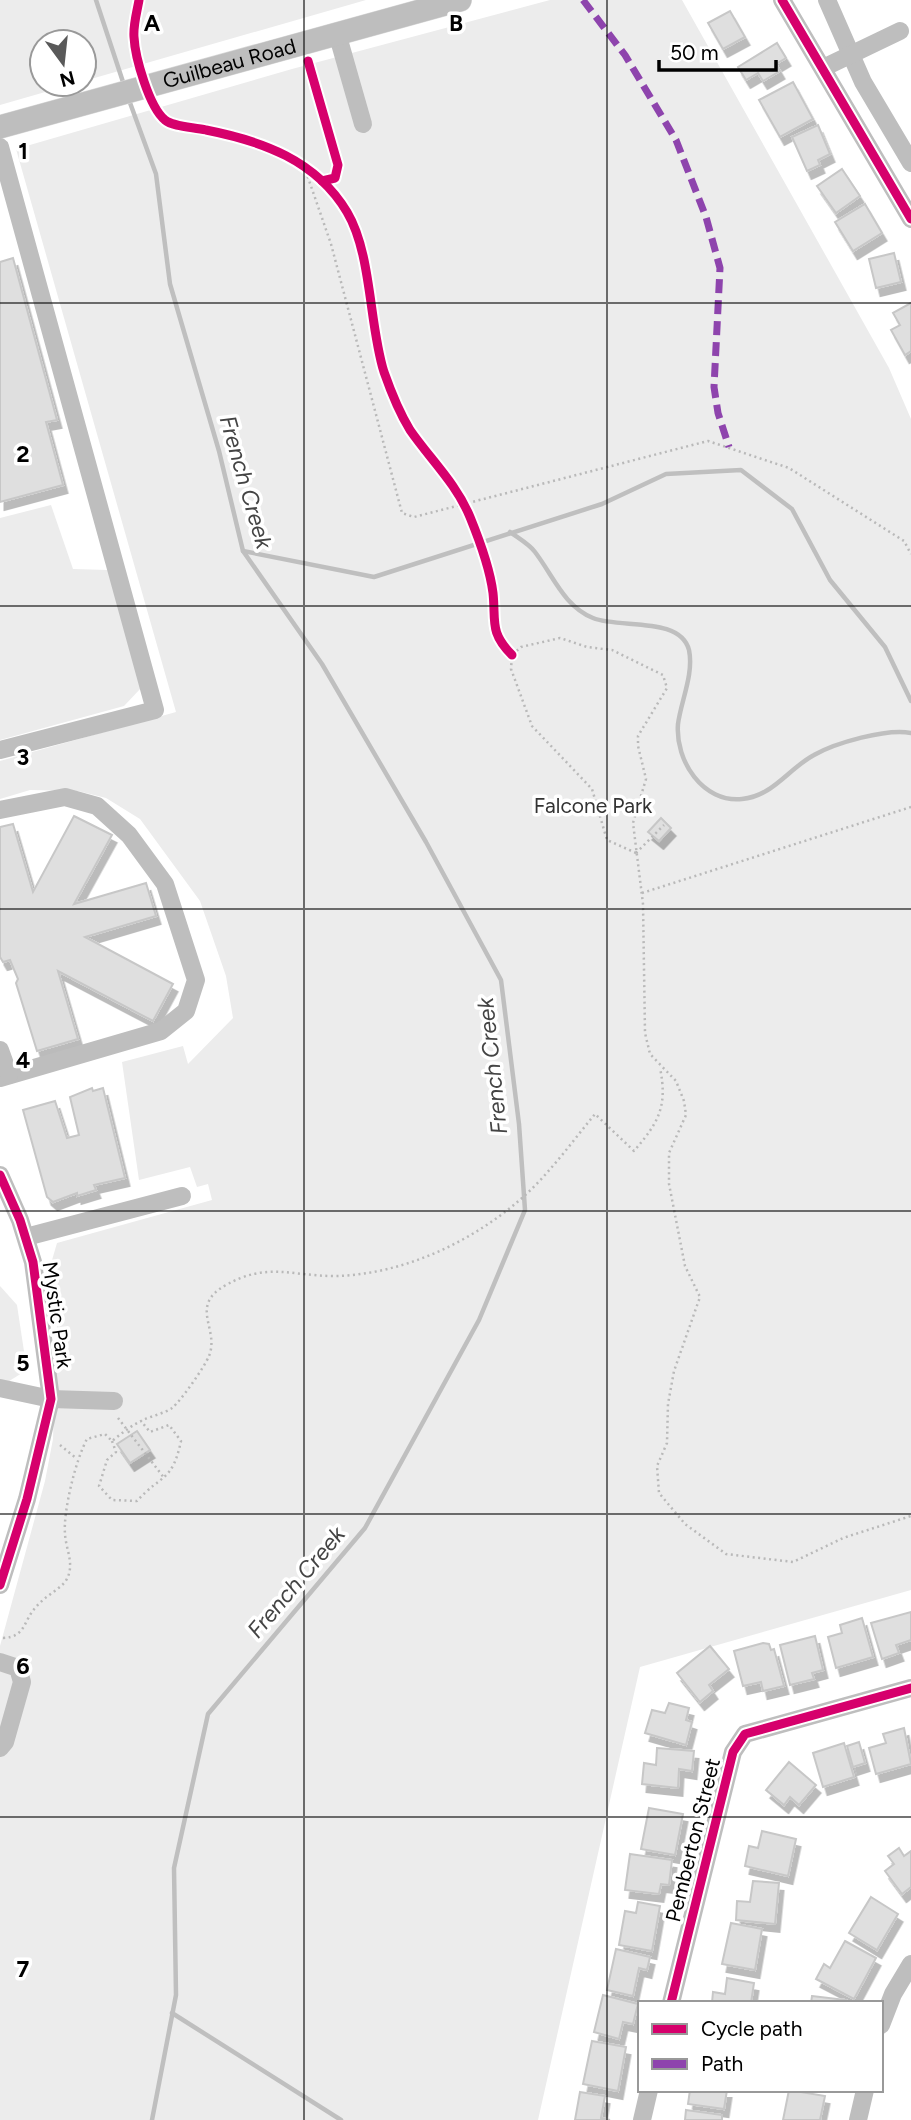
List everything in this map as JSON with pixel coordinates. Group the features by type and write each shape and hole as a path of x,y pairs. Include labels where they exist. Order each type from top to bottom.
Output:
{"main road":[{"name":"Guilbeau Road","path":"0,127 460,0"}],"street":[{"path":"782,0 911,219"},
{"path":"827,0 851,55 911,163"},
{"path":"823,68 900,31"},
{"path":"337,33 363,124"},
{"path":"0,147 155,710 0,750"},
{"path":"0,810 65,797 97,806 129,835 165,884 196,980 186,1011 161,1031 4,1077 0,1050"},
{"name":"Mystic Park","path":"0,1175 26,1237 41,1306 51,1399 27,1499 1,1579"},
{"path":"26,1237 182,1196"},
{"path":"0,1388 51,1399 114,1401"},
{"path":"0,1662 18,1668 22,1682 5,1742 0,1748"},
{"name":"Pemberton Street","path":"671,2001 733,1752 745,1734 911,1688"},
{"path":"883,2020 893,1994 911,1964"},
{"path":"642,2120 649,2092"},
{"path":"858,2120 865,2092"}],"path":[{"path":"294,160 322,181"},
{"path":"303,166 331,244 402,513 414,517 466,508 708,441 789,468 904,541 911,554"},
{"path":"459,495 466,508"},
{"path":"636,853 607,840 592,789 532,726 511,669 508,652 560,638 587,647 612,650 663,675 667,688 638,736 646,779 633,823 642,893 645,1033 650,1054 659,1066 677,1081 684,1101 686,1115 669,1153 669,1184 685,1266 700,1297 688,1338 674,1371 668,1404 667,1443 657,1466 659,1493 685,1524 726,1554 793,1562 843,1538 911,1516"},
{"path":"642,893 911,807"},
{"path":"636,853 664,825"},
{"path":"112,1441 141,1421 173,1407 210,1354 211,1340 205,1313 209,1300 223,1287 260,1270 335,1276 391,1269 411,1263 485,1227 523,1197 595,1114 634,1152 662,1112 663,1084 659,1066"},
{"path":"114,1401 116,1416 165,1479"},
{"path":"3,1638 22,1632 34,1609 66,1580 71,1560 65,1533 77,1458 87,1439 105,1434 112,1441 116,1452 107,1460 99,1486 112,1500 137,1501 172,1471 181,1441 169,1425 150,1432 141,1421"},
{"path":"60,1445 77,1458"}],"green space":[{"path":"0,0 366,0 98,77 98,28 28,28 28,97 0,105"},
{"name":"Falcone Park","path":"550,0 682,0 889,368 911,419 911,1590 640,1667 538,2120 0,2120 0,1646 45,1481 53,1439 57,1325 50,1267 57,1243 212,1200 208,1184 197,1187 190,1167 139,1180 122,1062 183,1046 188,1064 233,1018 226,976 200,901 140,819 106,798 78,791 30,790 0,799 0,761 176,712 16,149 292,69"},
{"path":"51,505 73,569 108,570 141,688 124,706 0,740 0,518"},
{"path":"0,1286 17,1305 25,1358 22,1373 6,1383 0,1382"}],"building":[{"path":"730,11 745,37 723,49 708,23"},
{"path":"777,43 786,58 776,64 780,71 763,81 758,73 746,80 738,67"},
{"path":"793,82 813,119 780,137 759,100"},
{"path":"818,125 830,154 818,160 820,165 807,171 792,137"},
{"path":"842,169 860,196 836,213 817,186"},
{"path":"865,204 882,233 853,251 835,222"},
{"path":"894,253 901,282 876,288 869,259"},
{"path":"13,258 57,420 46,422 63,485 0,502 0,262"},
{"path":"911,303 911,351 905,355 891,330 900,325 893,313"},
{"path":"74,816 112,835 74,904 146,883 156,916 85,937 173,984 153,1021 58,971 78,1039 37,1051 16,983 18,979 10,960 3,962 0,957 0,827 13,824 33,892"},
{"path":"661,818 671,828 659,841 648,832"},
{"path":"92,1088 93,1091 103,1088 125,1178 94,1185 96,1190 77,1196 77,1193 53,1202 47,1197 23,1110 55,1101 67,1138 79,1135 70,1097"},
{"path":"137,1431 150,1450 130,1463 117,1444"},
{"path":"911,1612 911,1640 896,1645 899,1653 882,1659 871,1623"},
{"path":"862,1618 873,1657 836,1668 828,1637 842,1633 840,1625"},
{"path":"815,1636 823,1670 812,1673 814,1679 790,1685 780,1645"},
{"path":"763,1643 769,1644 771,1650 774,1649 784,1686 763,1691 761,1682 743,1686 734,1651"},
{"path":"710,1646 729,1669 709,1685 713,1691 700,1702 677,1673"},
{"path":"669,1703 689,1708 686,1720 692,1722 686,1745 645,1733 652,1710 665,1713"},
{"path":"904,1728 911,1764 876,1774 869,1748 886,1743 883,1734"},
{"path":"859,1742 865,1763 853,1767 847,1746"},
{"path":"844,1743 854,1777 823,1787 813,1753"},
{"path":"657,1748 694,1751 692,1771 679,1769 678,1788 642,1784 644,1763 656,1765"},
{"path":"789,1762 816,1785 799,1805 790,1797 784,1805 766,1790"},
{"path":"649,1808 683,1814 675,1855 641,1849"},
{"path":"762,1831 796,1839 788,1876 745,1866 749,1846 758,1848"},
{"path":"899,1848 904,1856 911,1851 911,1887 902,1894 885,1871 894,1864 888,1856"},
{"path":"630,1854 672,1860 669,1885 661,1884 659,1894 625,1890"},
{"path":"753,1881 779,1883 775,1924 736,1920 737,1901 750,1902"},
{"path":"871,1897 898,1914 877,1950 849,1933"},
{"path":"638,1902 660,1906 652,1951 619,1945 625,1911 636,1913"},
{"path":"731,1923 762,1929 755,1970 722,1964"},
{"path":"845,1941 876,1958 854,1999 816,1979 824,1964 830,1968"},
{"path":"616,1949 650,1957 647,1970 639,1968 633,1996 607,1990"},
{"path":"727,1978 754,1983 751,2001 712,2001 713,1992 725,1994"},
{"path":"603,1995 638,2004 633,2024 623,2022 619,2039 594,2032"},
{"path":"812,1996 846,2000 846,2001 811,2001"},
{"path":"592,2041 626,2047 618,2091 583,2084"},
{"path":"580,2092 605,2096 601,2118 610,2120 575,2120"},
{"path":"690,2092 727,2092 724,2109 688,2104"},
{"path":"789,2092 825,2096 820,2120 783,2120"},
{"path":"686,2110 722,2115 722,2120 685,2120"}],"waterway":[{"name":"French Creek","path":"96,0 124,85"},
{"name":"French Creek","path":"129,100 156,174 170,284 219,451 243,551 322,664 426,842 501,980 519,1124 525,1210 479,1320 365,1528 208,1714 174,1868 176,1995 152,2120"},
{"path":"243,551 374,577 602,504 666,474 741,470 792,509 830,580 885,647 911,701"},
{"path":"510,532 533,549 560,590 583,613 605,621 662,628 683,639 689,650 690,668 678,724 678,738 681,752 694,777 715,794 728,798 753,797 772,787 823,750 875,735 911,733"},
{"path":"172,2013 341,2120"}],"marked path":[{"path":"583,0 625,55 676,140 706,217 720,268 714,387 718,413 729,447"}],"cycle path":[{"path":"139,0 134,32 135,46 148,93 159,114 165,120 178,125 247,140 286,156 320,179 347,212 361,248 379,353 387,379 410,430 450,482 470,517 489,574 497,633 512,655"},
{"path":"782,0 911,219"},
{"path":"308,61 338,165 335,178 322,181"},
{"path":"0,1175 20,1220 33,1262 51,1399 27,1499 0,1585"},
{"path":"671,2001 733,1752 745,1734 911,1688"}]}
